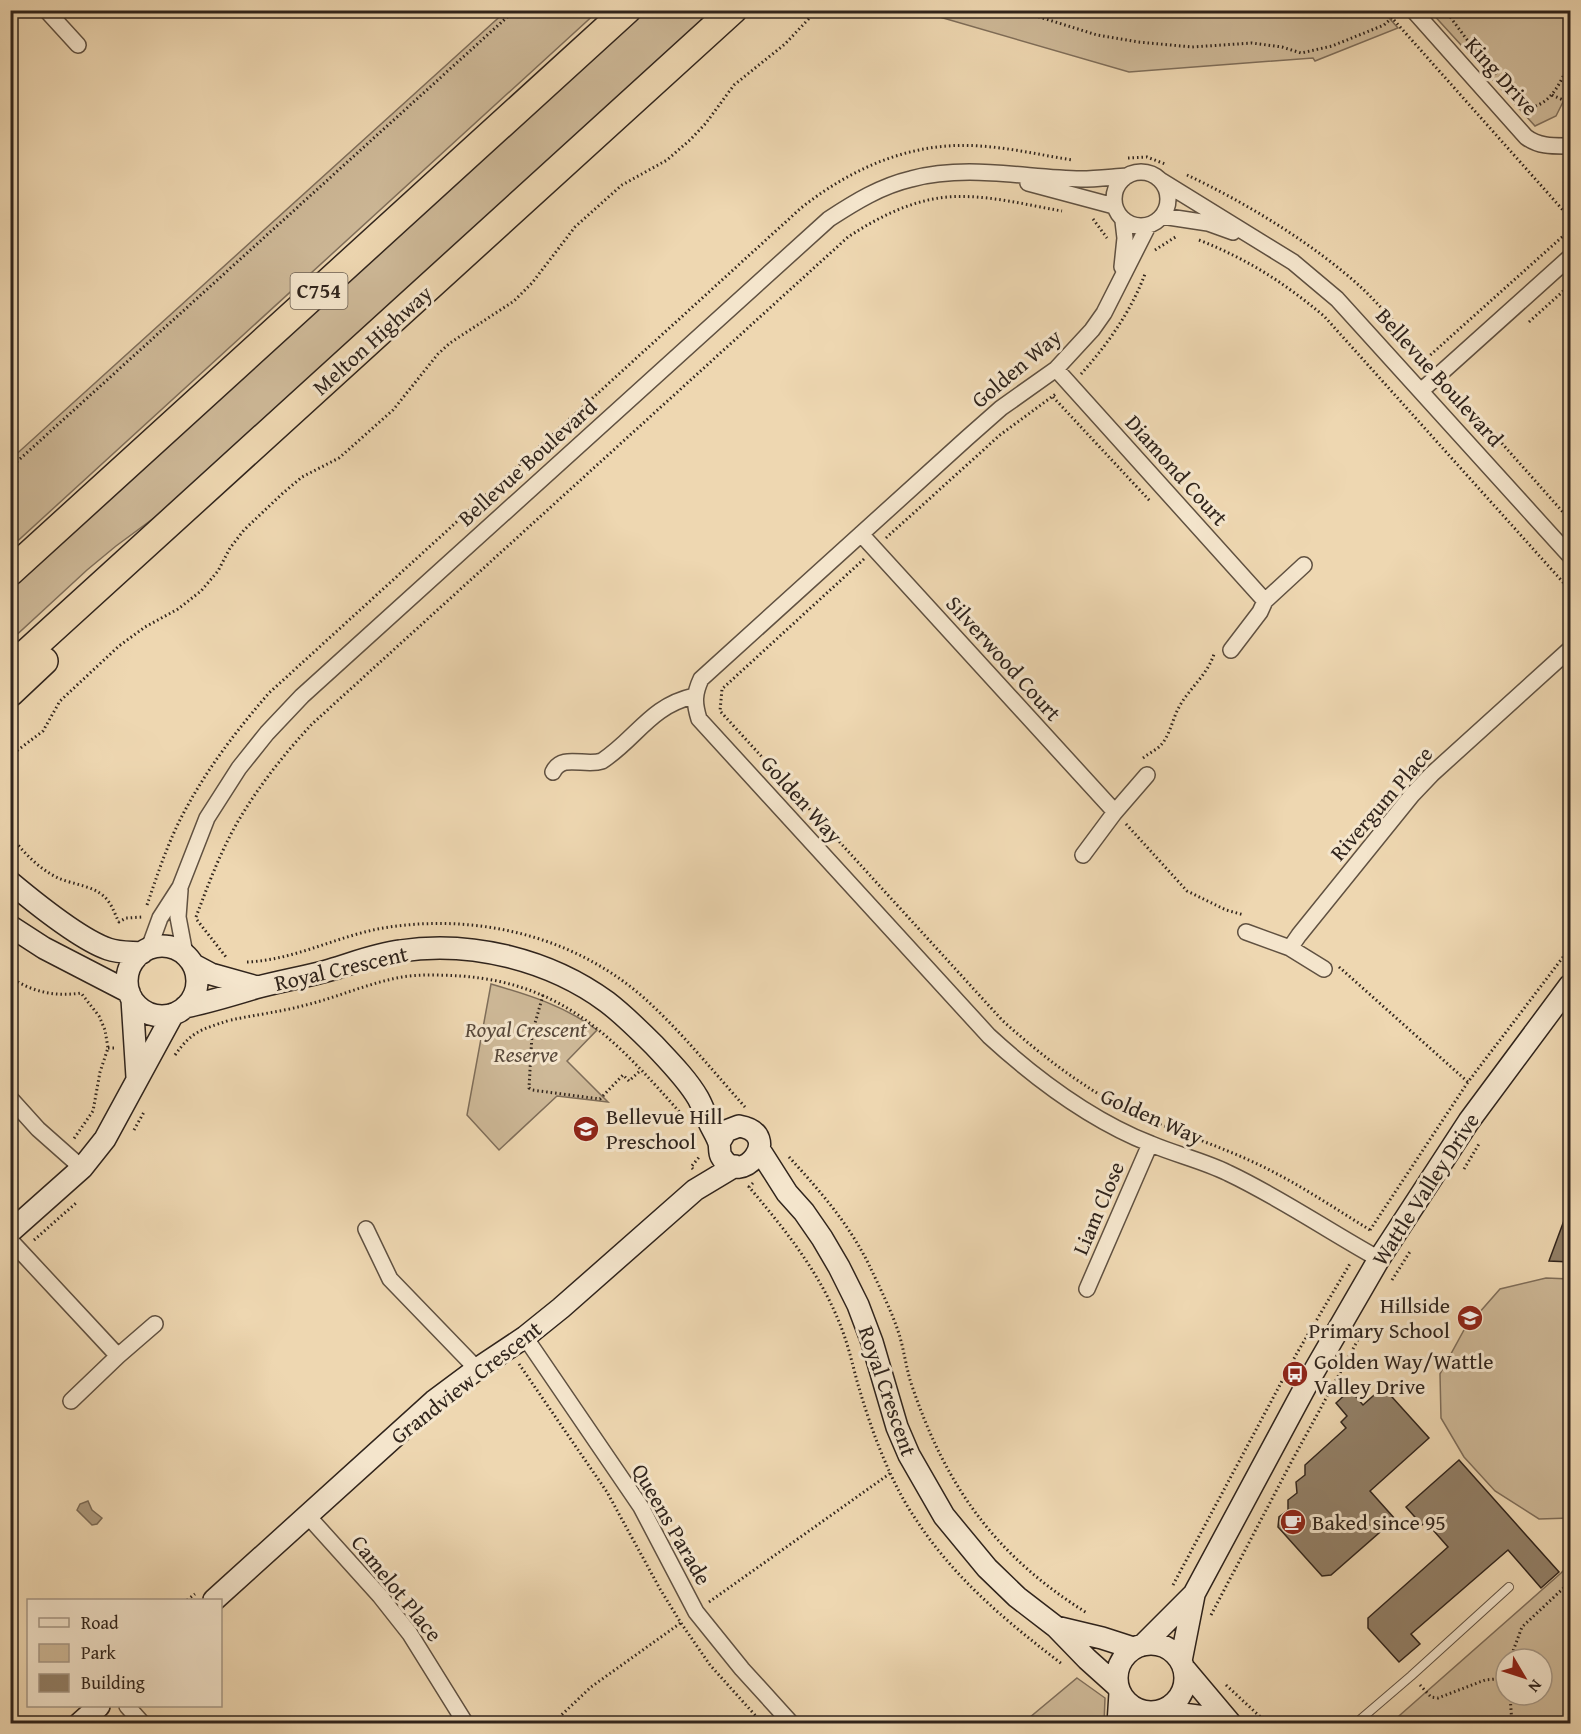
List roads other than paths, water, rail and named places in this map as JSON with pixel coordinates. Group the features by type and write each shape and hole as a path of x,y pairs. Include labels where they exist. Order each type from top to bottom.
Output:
{"highway":[{"name":"C754","path":"10,572 627,10"},
{"name":"Melton Highway","path":"10,668 733,10"},
{"path":"10,693 126,581 166,527"}],"street":[{"path":"46,10 78,45"},
{"name":"King Drive","path":"1413,10 1526,137 1542,145 1570,146"},
{"path":"1135,172 1144,172 1153,175 1165,186 1168,202 1162,216 1148,225 1140,227 1123,221 1114,206 1115,189 1127,176 1135,172"},
{"name":"Bellevue Boulevard","path":"984,173 1114,206"},
{"name":"Bellevue Boulevard","path":"145,951 160,918 180,887 207,818 233,778 267,733 302,696 829,219 884,187 911,178 935,174 984,173 1087,179 1127,176"},
{"name":"Bellevue Boulevard","path":"1160,180 1264,243 1314,278 1337,299 1422,390 1570,556"},
{"name":"Bellevue Boulevard","path":"1162,216 1208,223 1264,243"},
{"name":"Golden Way","path":"1120,279 1125,238 1123,221"},
{"name":"Golden Way","path":"1148,225 1104,313 1092,330 1056,369 1001,408 701,679 694,696 694,705 699,719 989,1036 1020,1065 1104,1122 1150,1144 1226,1172 1276,1198 1379,1259"},
{"path":"1422,390 1570,257"},
{"name":"Diamond Court","path":"1056,369 1265,601"},
{"name":"Silverwood Court","path":"861,534 1114,812"},
{"path":"1235,645 1260,612 1265,601 1304,565"},
{"name":"Rivergum Place","path":"1290,948 1425,781 1570,649"},
{"path":"552,772 562,762 594,763 602,760 663,708 678,700 694,696"},
{"path":"1083,855 1114,812 1143,780"},
{"path":"10,882 34,902 79,933 108,949 145,951 168,946 189,959 197,976 197,987 193,999 179,1011 137,1078 122,1111 105,1139 82,1168 10,1232"},
{"name":"Bellevue Boulevard","path":"180,887 178,917 189,959"},
{"path":"1249,925 1290,948 1329,964"},
{"path":"10,926 44,948 131,996 140,1008 150,1014 162,1016 179,1011"},
{"name":"Royal Crescent","path":"179,1011 257,987 402,950 445,948 507,956 578,984 607,1002 632,1023 661,1053 697,1096 739,1125"},
{"path":"137,1078 131,996 127,981 134,961 145,951"},
{"name":"Royal Crescent","path":"189,959 211,974 257,987"},
{"name":"Wattle Valley Drive","path":"1138,1647 1194,1594 1310,1380 1379,1259 1476,1112 1570,985"},
{"name":"Royal Crescent","path":"697,1096 713,1146"},
{"path":"10,1098 38,1129 82,1168"},
{"path":"739,1125 752,1130 757,1136 759,1149 753,1161 737,1173 713,1146 726,1131 739,1125"},
{"name":"Liam Close","path":"1087,1289 1150,1144"},
{"name":"Grandview Crescent","path":"215,1599 434,1401 561,1308 698,1184 713,1146"},
{"name":"Royal Crescent","path":"759,1149 787,1193 822,1238 858,1305 872,1342 897,1427 912,1461 944,1516 987,1568 1017,1597 1056,1627 1119,1689"},
{"name":"Royal Crescent","path":"737,1173 756,1174 787,1193"},
{"name":"Grandview Crescent","path":"698,1184 737,1173"},
{"path":"366,1229 390,1280 477,1369"},
{"path":"10,1240 118,1356"},
{"path":"71,1401 155,1324"},
{"name":"Queens Parade","path":"517,1342 641,1507 696,1612 742,1669 792,1724"},
{"name":"Camelot Place","path":"307,1515 380,1596 410,1634 466,1724"},
{"name":"Wattle Valley Drive","path":"1182,1664 1194,1594"},
{"name":"Royal Crescent","path":"1056,1627 1138,1647"},
{"path":"1118,1724 1117,1675 1119,1665 1138,1647 1154,1644 1165,1646 1174,1653 1231,1724"},
{"path":"1151,1715 1170,1706 1178,1698 1185,1678 1182,1664"},
{"path":"1119,1689 1133,1707 1151,1715 1205,1717 1220,1724"},
{"path":"79,1724 98,1707"},
{"path":"128,1707 143,1724"}],"lane":[{"path":"1355,1724 1412,1676 1509,1587"}],"place":[{"name":"Bellevue Hill Preschool","path":"586,1129"},
{"name":"Hillside Primary School","path":"1470,1318"},
{"name":"Golden Way/Wattle Valley Drive","path":"1295,1374"},
{"name":"Baked since 95","path":"1293,1522"}],"park label":[{"name":"Royal Crescent Reserve","path":"526,1042"}]}
